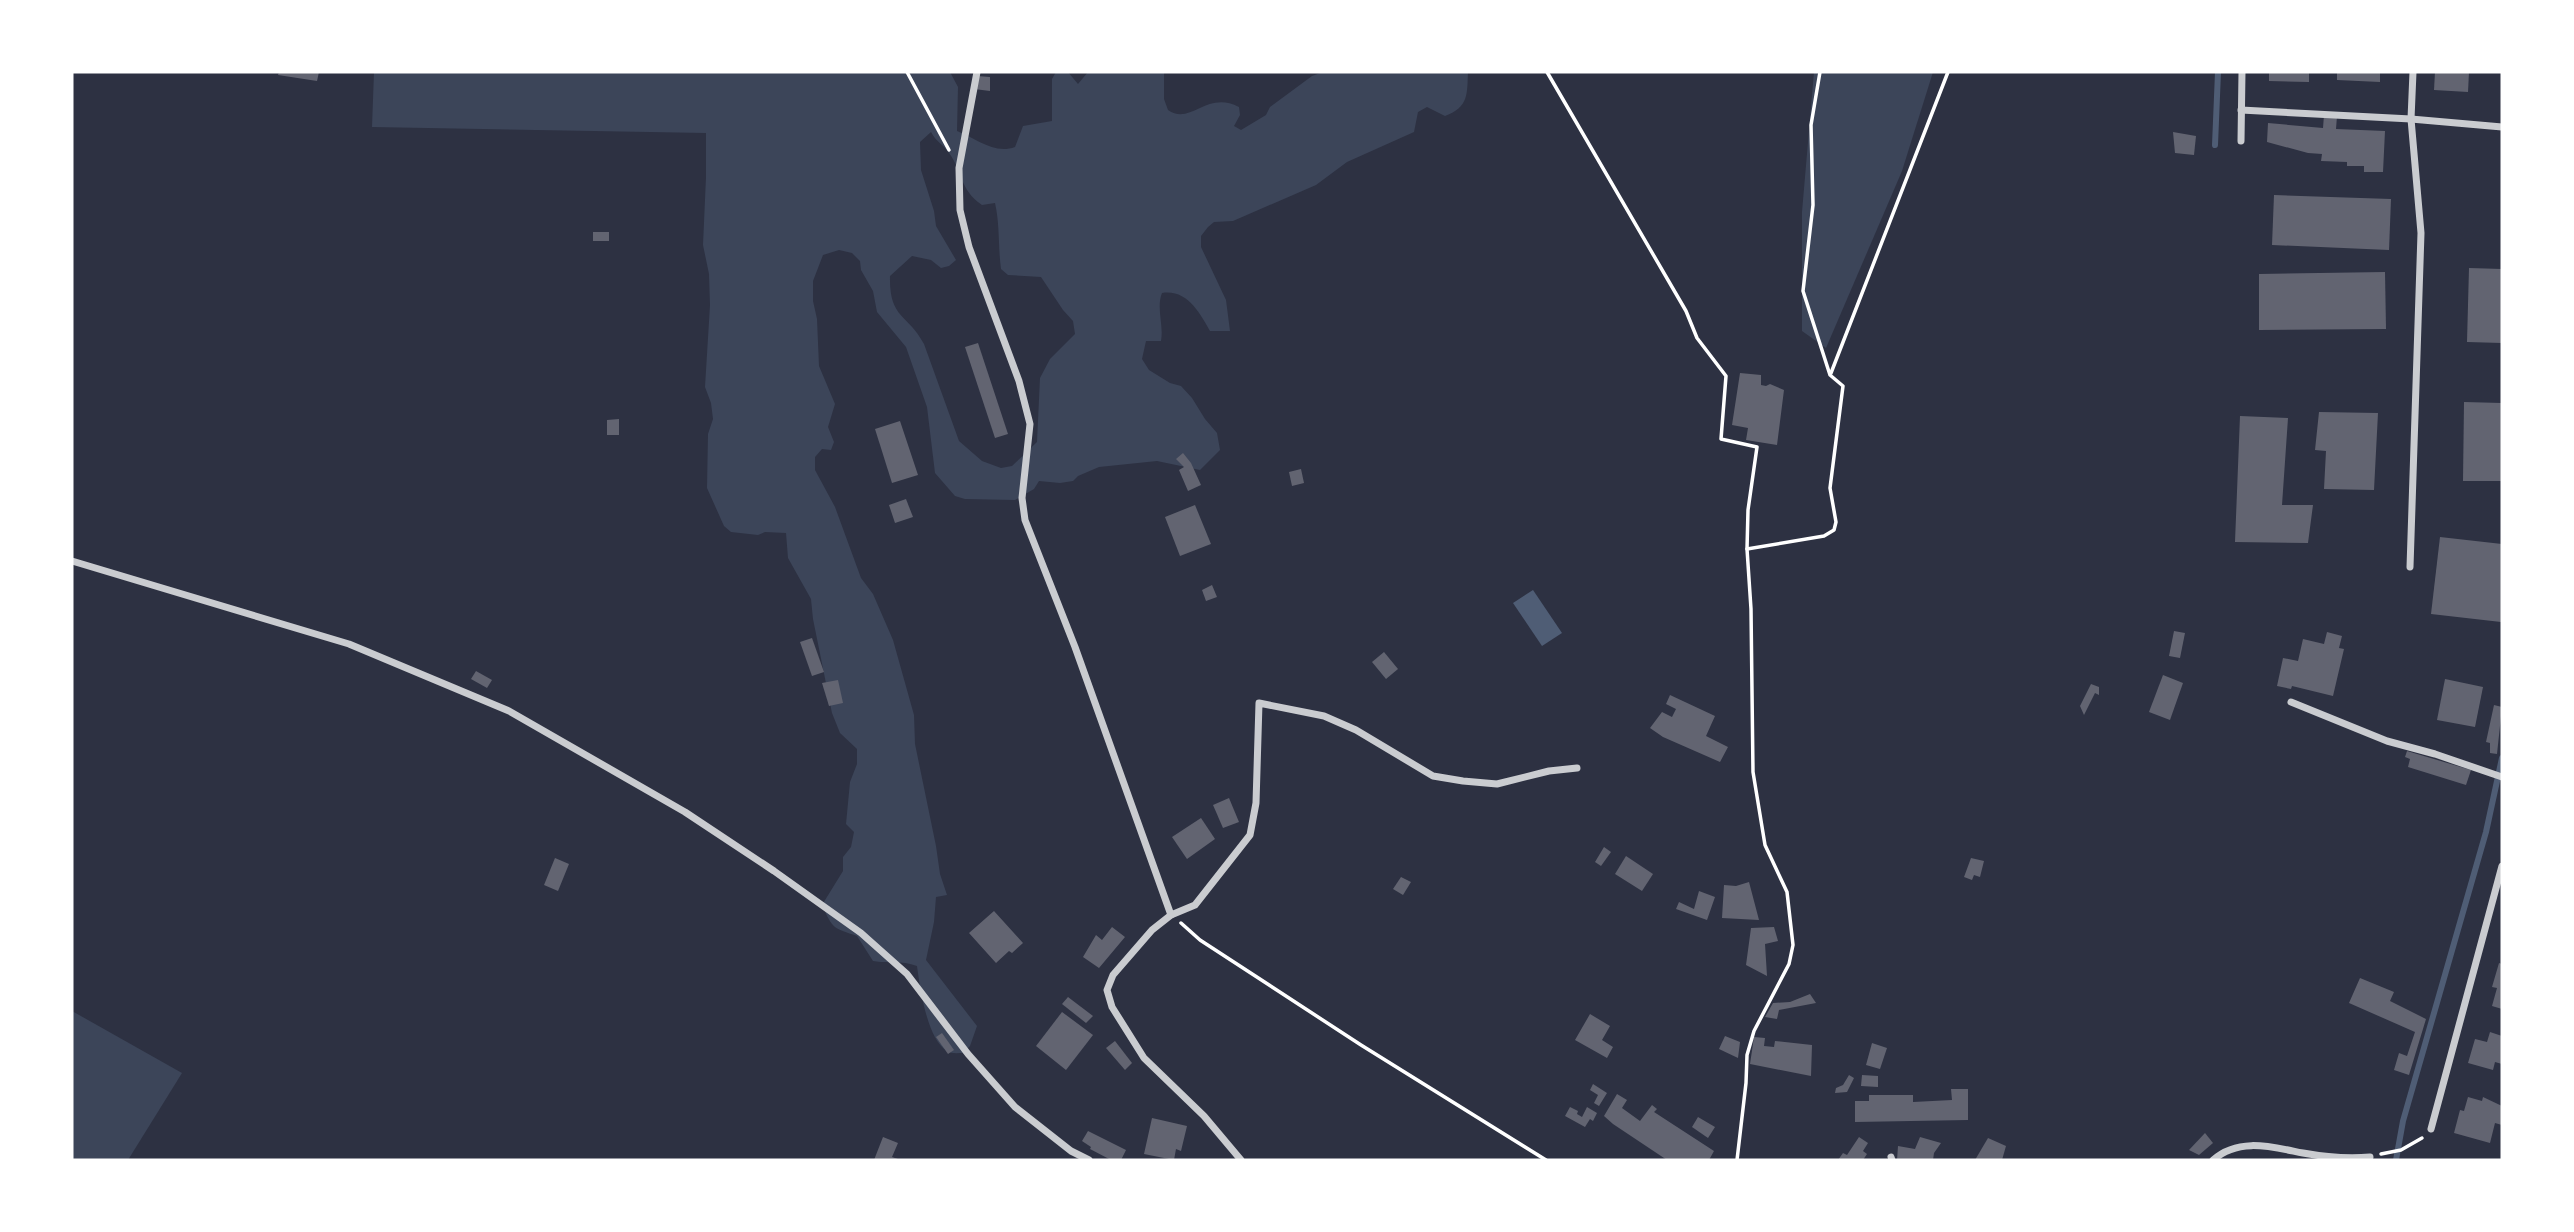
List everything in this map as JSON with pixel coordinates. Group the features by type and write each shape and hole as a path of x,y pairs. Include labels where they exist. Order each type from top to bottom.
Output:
{"street":[{"path":"977,72 959,168 960,210 968,247 1019,381 1030,424 1022,498 1025,520 1075,647 1171,915"},
{"path":"2241,141 2242,72"},
{"path":"2410,567 2421,233 2411,119 2413,72"},
{"path":"2241,110 2502,127"},
{"path":"72,561 361,649 509,711 685,812 861,933 907,974 968,1054 1015,1107 1071,1151 1089,1160"},
{"path":"2291,702 2388,741 2502,777"},
{"path":"1241,1160 1204,1116 1144,1058 1112,1007 1107,990 1113,975 1152,930 1171,915 1195,905 1250,835 1256,803 1259,703 1324,716 1346,725 1433,776 1497,784 1549,771 1577,768"},
{"path":"2431,1129 2502,866"},
{"path":"2213,1160 2223,1152 2244,1146 2271,1145 2327,1156 2370,1157"}],"path":[{"path":"907,72 959,168"},
{"path":"1547,72 1686,311 1697,338 1726,376 1721,439 1757,447 1748,510 1747,549 1751,609 1753,772 1765,845 1787,892 1793,945 1789,964 1754,1031 1747,1055 1737,1160"},
{"path":"1747,549 1824,536 1834,530 1836,522 1830,488 1843,386 1830,375 1803,291 1813,205 1811,125 1820,72"},
{"path":"1830,375 1948,72"},
{"path":"1171,915 1209,946 1546,1160"},
{"path":"2370,1157 2401,1150 2423,1138 2431,1129"}],"shaded area":[{"path":"374,72 950,72 958,87 957,131 985,145 1007,149 1015,147 1023,126 1052,121 1052,79 1056,72 1068,72 1078,84 1088,72 1164,72 1164,99 1168,110 1184,114 1208,105 1227,103 1239,107 1240,115 1234,126 1241,130 1266,115 1270,107 1312,76 1323,72 1468,72 1465,99 1453,112 1445,116 1427,107 1418,112 1414,132 1347,162 1316,185 1233,221 1214,222 1208,227 1201,236 1201,247 1226,300 1230,331 1210,331 1197,310 1186,299 1171,293 1162,293 1161,341 1146,341 1142,359 1149,370 1170,383 1181,386 1217,433 1220,450 1200,470 1157,461 1099,467 1073,481 1039,481 1034,489 1015,500 965,499 955,496 935,473 927,407 906,347 877,312 873,291 861,270 860,261 852,253 839,250 823,255 813,281 813,301 817,319 819,366 835,404 828,427 834,442 831,450 822,449 815,457 815,470 835,507 861,578 873,594 893,640 914,715 915,744 940,874 947,895 936,897 926,960 977,1026 970,1046 963,1053 947,1051 934,1036 926,1012 917,966 873,961 857,936 832,924 822,905 843,871 843,857 851,847 854,832 846,824 850,782 857,764 857,749 840,733 832,713 811,599 788,558 786,533 765,532 758,535 731,532 724,526 707,488 708,434 713,419 705,387 710,305 709,274 703,245 706,133 372,127","holes":["931,132 949,153 969,193 982,205 995,203 1001,269 1008,275 1041,277 1073,321 1075,334 1050,359 1040,378 1037,442 1012,466 1001,468 982,461 959,441 924,344 892,300 890,276 912,256 931,260 941,268 956,260 936,226 921,170 920,142"]},
{"path":"1814,72 1933,72 1902,171 1826,348 1802,331 1802,212"},
{"path":"1533,590 1562,633 1542,646 1513,603"},
{"path":"72,1011 182,1073 128,1160 72,1160"}],"building":[{"path":"279,72 319,72 317,81 278,75"},
{"path":"2269,72 2309,72 2309,82 2269,81"},
{"path":"2337,72 2380,72 2380,82 2337,80"},
{"path":"2435,72 2469,72 2468,92 2434,90"},
{"path":"977,76 990,77 990,91 974,89"},
{"path":"2324,115 2337,116 2336,129 2385,131 2383,172 2364,172 2364,166 2347,166 2347,162 2321,161 2322,154 2267,142 2268,123 2323,128"},
{"path":"2173,132 2196,136 2194,155 2175,153"},
{"path":"2274,195 2391,199 2389,250 2272,245"},
{"path":"593,232 609,232 609,241 593,241"},
{"path":"2469,268 2502,269 2502,343 2467,342"},
{"path":"2385,272 2386,329 2259,330 2259,274"},
{"path":"978,343 1008,434 995,438 965,347"},
{"path":"1740,373 1761,375 1761,385 1770,384 1784,390 1777,445 1746,440 1748,428 1732,425"},
{"path":"2464,402 2502,403 2502,481 2463,481"},
{"path":"2319,412 2378,413 2374,490 2324,489 2326,451 2315,450"},
{"path":"2240,416 2288,418 2282,505 2313,505 2308,543 2235,542"},
{"path":"619,419 619,435 607,435 607,420"},
{"path":"900,421 918,475 892,483 875,429"},
{"path":"1183,453 1201,485 1188,491 1179,470 1184,467 1176,459"},
{"path":"1301,469 1304,483 1292,486 1289,472"},
{"path":"906,499 913,517 895,523 889,505"},
{"path":"1195,505 1211,544 1180,556 1165,517"},
{"path":"2440,537 2502,544 2501,622 2431,614"},
{"path":"1212,585 1217,597 1206,601 1202,590"},
{"path":"2174,631 2185,633 2180,658 2169,656"},
{"path":"2327,632 2342,636 2339,648 2344,649 2333,696 2292,686 2291,689 2277,686 2283,658 2298,661 2303,639 2324,644"},
{"path":"812,638 824,672 812,676 800,642"},
{"path":"1384,652 1398,669 1386,679 1372,662"},
{"path":"476,671 492,680 487,688 471,679"},
{"path":"2163,675 2183,683 2170,720 2149,712"},
{"path":"2445,679 2483,687 2475,727 2437,720"},
{"path":"838,680 843,703 829,706 822,683"},
{"path":"2091,684 2099,687 2099,695 2095,693 2084,715 2080,706"},
{"path":"1670,695 1715,716 1706,736 1728,747 1720,762 1663,737 1650,728 1662,712 1672,717 1676,709 1666,704"},
{"path":"2494,705 2502,707 2497,754 2490,753 2490,743 2486,742"},
{"path":"2407,751 2471,770 2466,785 2408,767 2410,759 2405,757"},
{"path":"1229,798 1239,822 1223,828 1213,805"},
{"path":"1201,818 1215,839 1187,859 1172,837"},
{"path":"1604,847 1611,852 1601,866 1595,862"},
{"path":"1626,856 1653,874 1642,891 1615,874"},
{"path":"555,858 569,864 558,891 544,885"},
{"path":"1971,858 1984,861 1980,877 1974,875 1972,880 1964,877"},
{"path":"1401,877 1411,882 1403,895 1393,889"},
{"path":"1749,882 1759,920 1722,918 1724,885 1736,886"},
{"path":"1699,891 1715,897 1707,920 1676,909 1679,902 1694,909"},
{"path":"994,911 1023,943 996,963 969,933"},
{"path":"1112,927 1125,937 1099,968 1083,957 1096,935 1102,940"},
{"path":"1774,927 1778,941 1765,944 1767,976 1746,965 1751,928"},
{"path":"2499,963 2502,964 2502,1009 2492,1006 2497,988 2492,987"},
{"path":"2360,978 2394,992 2390,1001 2426,1019 2409,1075 2394,1070 2399,1053 2407,1056 2415,1032 2349,1003"},
{"path":"1810,994 1816,1003 1779,1010 1777,1019 1765,1017 1773,1003 1790,1002"},
{"path":"1068,997 1093,1016 1086,1023 1062,1004"},
{"path":"1062,1012 1093,1035 1066,1070 1036,1046"},
{"path":"1590,1014 1610,1026 1602,1040 1613,1047 1607,1058 1575,1040"},
{"path":"2490,1032 2502,1036 2502,1064 2495,1062 2493,1070 2468,1063 2475,1039 2487,1042"},
{"path":"942,1033 954,1050 948,1054 936,1037"},
{"path":"1725,1036 1740,1042 1738,1058 1719,1049"},
{"path":"1754,1037 1765,1038 1764,1046 1774,1047 1775,1041 1812,1045 1811,1076 1750,1064"},
{"path":"1115,1041 1132,1063 1125,1070 1106,1048"},
{"path":"1872,1043 1887,1048 1880,1069 1866,1065"},
{"path":"1849,1075 1854,1078 1847,1092 1835,1093 1836,1088 1843,1085"},
{"path":"1862,1075 1878,1076 1878,1087 1861,1086"},
{"path":"1593,1084 1607,1093 1599,1106 1594,1103 1598,1095 1590,1090"},
{"path":"1951,1089 1968,1089 1968,1120 1855,1122 1855,1101 1869,1101 1869,1095 1913,1095 1913,1102 1952,1100"},
{"path":"1617,1094 1627,1100 1622,1108 1640,1121 1652,1105 1657,1109 1654,1112 1714,1151 1709,1160 1667,1160 1613,1124 1604,1116"},
{"path":"2468,1097 2482,1101 2483,1097 2502,1106 2502,1125 2495,1123 2490,1143 2454,1133 2460,1110 2464,1111"},
{"path":"1570,1107 1582,1117 1587,1107 1597,1113 1593,1121 1590,1119 1585,1127 1565,1116"},
{"path":"1698,1117 1715,1127 1708,1138 1692,1127"},
{"path":"1152,1118 1187,1126 1181,1151 1176,1149 1174,1160 1144,1154"},
{"path":"1088,1131 1126,1150 1121,1160 1111,1160 1090,1149 1091,1147 1082,1141"},
{"path":"2205,1133 2213,1143 2199,1155 2189,1150"},
{"path":"883,1137 898,1143 892,1157 901,1160 874,1160"},
{"path":"1859,1137 1868,1143 1863,1151 1867,1154 1863,1160 1838,1160 1843,1153 1847,1155"},
{"path":"1920,1137 1941,1143 1933,1160 1897,1160 1898,1146 1915,1149"},
{"path":"1988,1138 2006,1146 2002,1160 1975,1160"}],"waterway":[{"path":"2215,145 2218,72"},
{"path":"2396,1160 2403,1121 2486,832 2502,758"}]}
